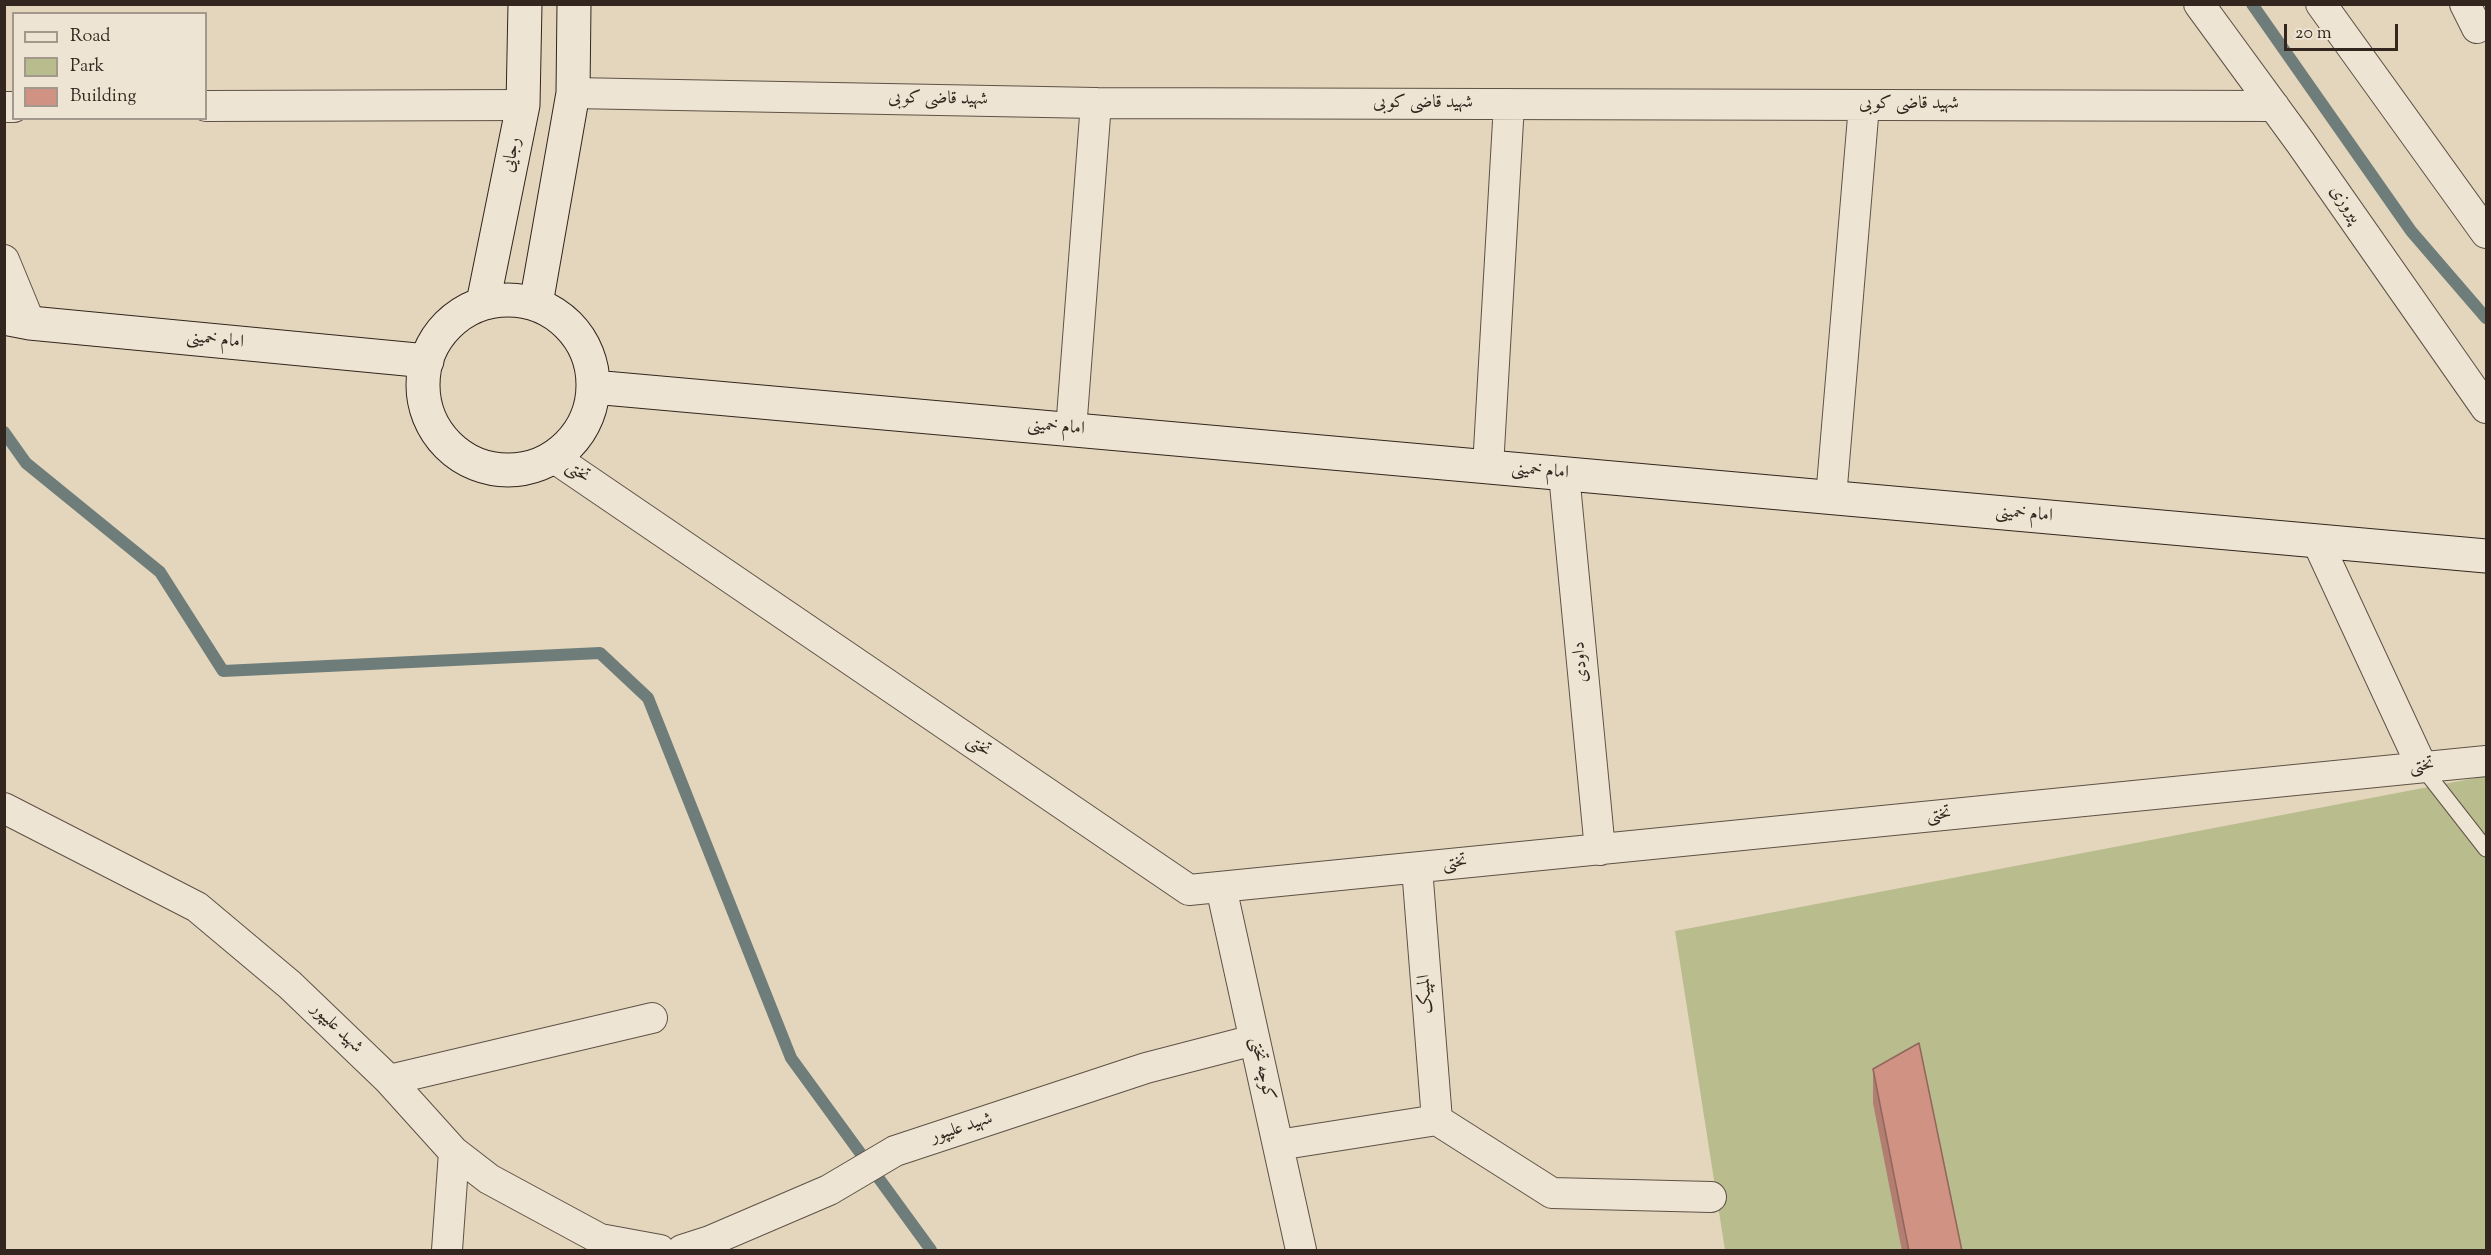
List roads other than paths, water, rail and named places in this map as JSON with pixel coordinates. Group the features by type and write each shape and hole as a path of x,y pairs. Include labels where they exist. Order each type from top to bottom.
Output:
{"main road":[{"name":"رجایی","path":"483,303 523,105 525,4"},
{"path":"536,304 573,93 574,4"},
{"path":"509,299 536,304 559,317 578,336 590,360 593,387 588,414 575,437 553,457 526,468 497,470 469,461 446,444 430,419 423,390 426,361 439,335 458,315 483,303 509,299"},
{"name":"امام خمینی","path":"17,320 426,361"},
{"name":"امام خمینی","path":"593,387 2487,556"}],"street":[{"name":"پیروزی","path":"2199,4 2274,106 2487,408"},
{"path":"2321,4 2487,233"},
{"name":"شهید قاضی کوبی","path":"573,93 1096,103 2274,106"},
{"path":"1071,430 1096,103"},
{"path":"1488,467 1509,104"},
{"path":"207,106 523,105"},
{"path":"1831,498 1864,105"},
{"path":"4,260 17,320"},
{"name":"تختی","path":"553,457 1189,890 2487,761"},
{"name":"داودی","path":"1564,474 1599,850"},
{"path":"2317,541 2422,767"},
{"name":"شهید علیپور","path":"4,808 197,908 290,985 389,1080 454,1152 489,1179 600,1239 660,1251"},
{"name":"المپیک","path":"1417,868 1437,1120"},
{"name":"کوچه تختی","path":"1221,887 1301,1251"},
{"path":"389,1080 652,1018"},
{"name":"شهید علیپور","path":"682,1251 714,1246 829,1190 895,1151 1146,1068 1254,1040"},
{"path":"1278,1145 1437,1120 1552,1193 1711,1197"},
{"path":"447,1251 454,1152"}],"lane":[{"path":"2422,767 2487,849"}],"waterway":[{"path":"2252,4 2411,231 2486,318"},
{"path":"4,432 26,463 160,572 223,671 600,653 648,698 791,1058 931,1250"}]}
